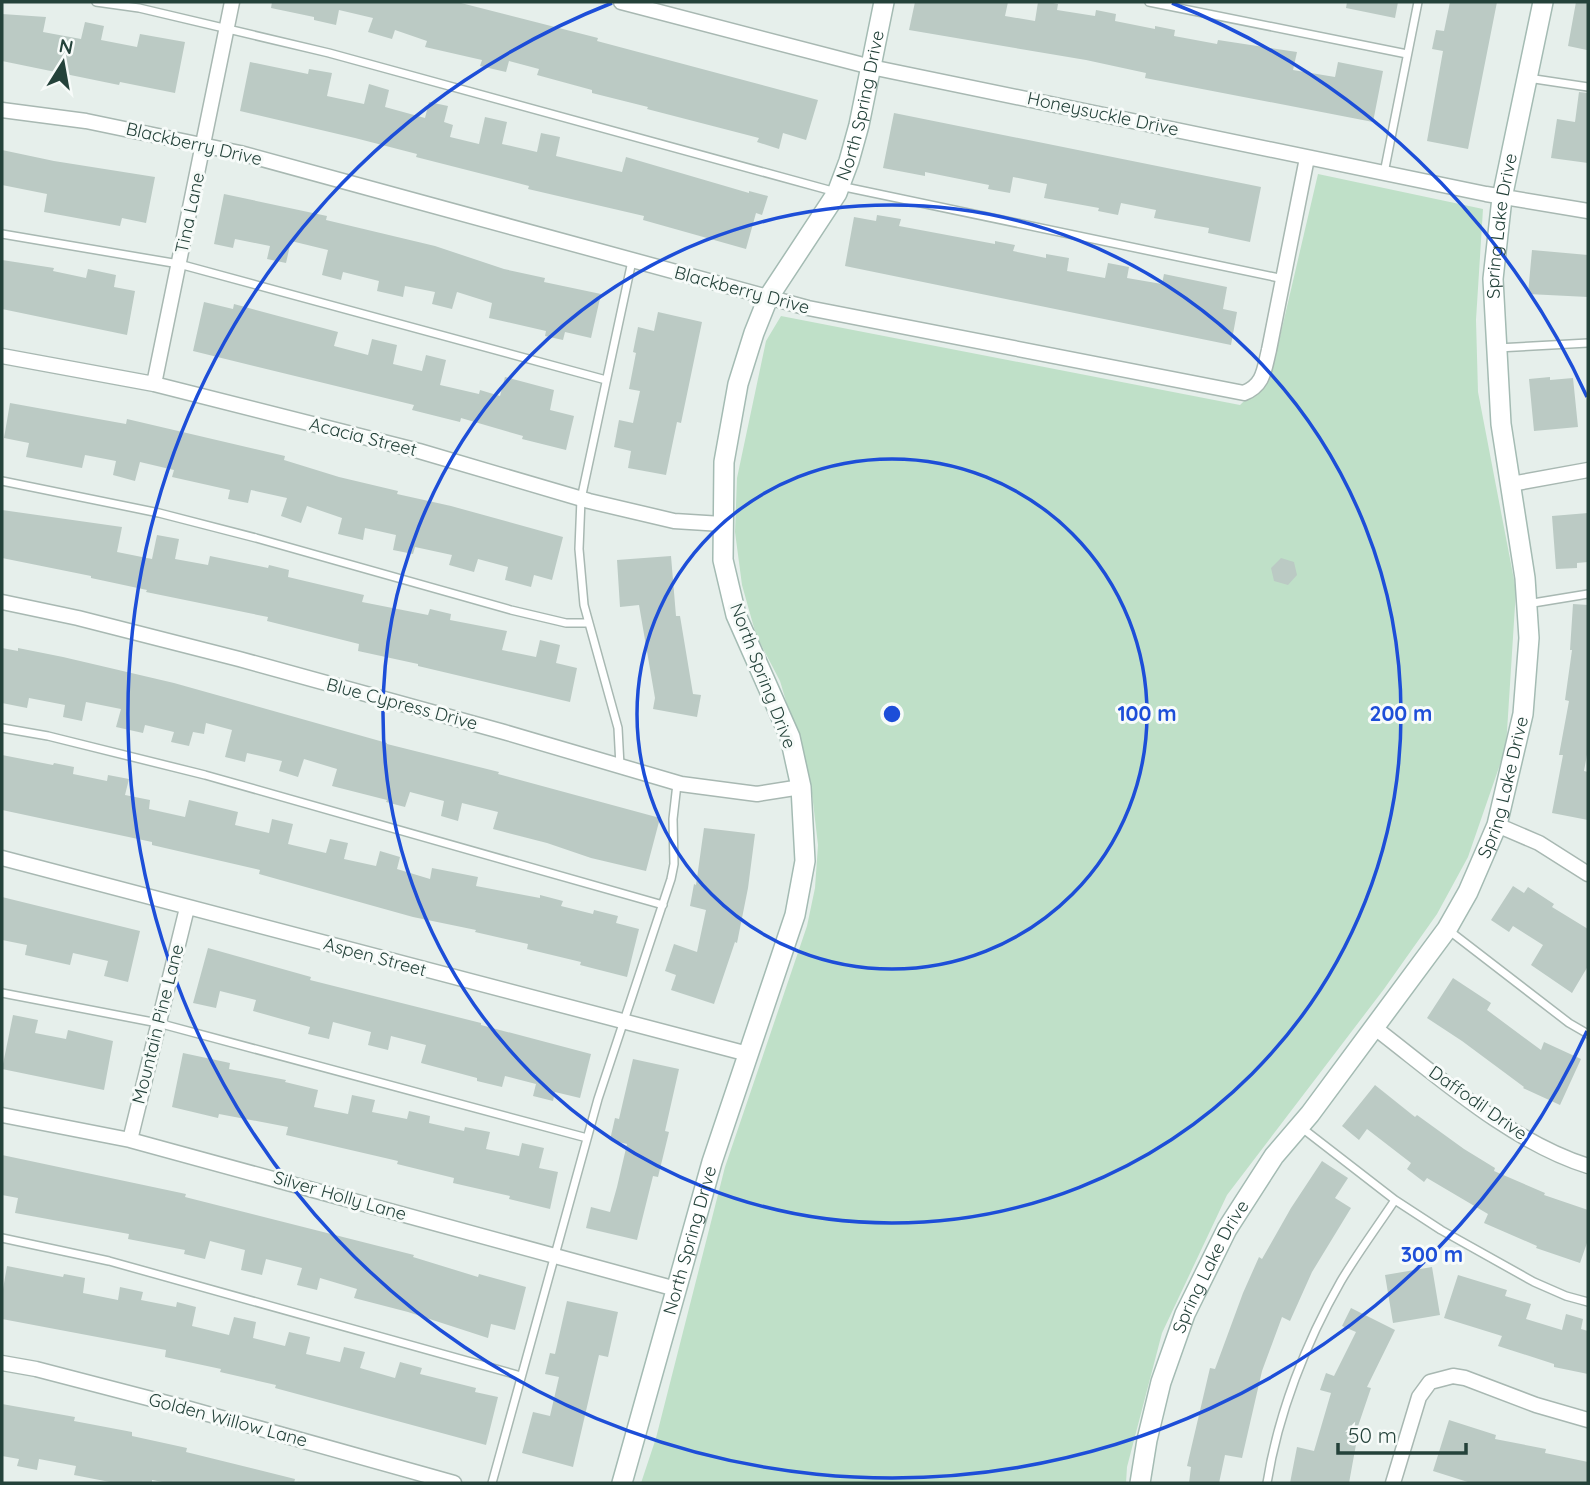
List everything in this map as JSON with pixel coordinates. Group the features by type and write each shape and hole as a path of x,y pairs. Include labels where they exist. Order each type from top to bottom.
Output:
{"street":[{"name":"Tina Lane","path":"154,384 232,2"},
{"name":"Honeysuckle Drive","path":"621,2 871,67 1502,198 1588,211"},
{"name":"North Spring Drive","path":"622,1483 712,1162 795,915 805,861 802,786 789,737 736,615 723,560 724,462 738,384 768,298 838,189 859,125 884,2"},
{"name":"Spring Lake Drive","path":"1140,1483 1161,1382 1185,1314 1227,1229 1274,1156 1375,1027 1447,929 1468,892 1497,825 1524,714 1529,638 1525,579 1501,424 1493,279 1502,198 1543,2"},
{"name":"Blackberry Drive","path":"2,110 86,121 204,145 768,298 1080,363 1244,393 1256,388 1262,377 1285,279 1307,158"},
{"name":"Acacia Street","path":"2,356 154,384 419,452 580,499 674,521 722,524"},
{"path":"1511,484 1588,470"},
{"name":"Blue Cypress Drive","path":"2,602 78,618 239,659 678,783 757,794 802,786"},
{"path":"1497,825 1539,843 1588,874"},
{"name":"Aspen Street","path":"2,858 748,1054"},
{"name":"Mountain Pine Lane","path":"130,1140 187,908"},
{"name":"Daffodil Drive","path":"1375,1027 1463,1095 1520,1134 1569,1160 1588,1166"},
{"name":"Silver Holly Lane","path":"2,1115 130,1140 676,1289"},
{"name":"Golden Willow Lane","path":"2,1363 36,1369 190,1409 454,1483"},
{"path":"1393,1483 1419,1396 1430,1382 1452,1376 1465,1378 1536,1405 1588,1420"}],"lane":[{"path":"96,2 139,8 342,56 838,189 1285,279"},
{"path":"1149,2 1407,54"},
{"path":"1384,173 1418,2"},
{"path":"1527,78 1588,87"},
{"path":"2,234 179,264 607,380"},
{"path":"620,766 618,728 607,680 584,605 579,549 580,499 632,261"},
{"path":"1496,348 1588,343"},
{"path":"2,481 159,513 511,610 566,623 588,623"},
{"path":"1527,604 1588,593"},
{"path":"2,728 48,736 205,775 663,905"},
{"path":"492,1483 587,1138 674,864 673,819 678,783"},
{"path":"1447,929 1569,1023 1588,1034"},
{"path":"2,993 158,1023 587,1138"},
{"path":"1299,1125 1395,1200 1441,1230 1534,1282 1588,1302"},
{"path":"1267,1483 1281,1421 1322,1318 1342,1280 1395,1200"},
{"path":"2,1238 108,1261 521,1376"}],"green space":[{"path":"1318,174 1483,209 1476,320 1478,392 1516,590 1506,747 1468,857 1437,914 1384,989 1227,1195 1162,1333 1127,1467 1126,1483 641,1483 656,1438 725,1167 807,926 815,888 818,845 811,785 780,681 756,635 742,585 735,532 737,478 766,341 781,316 1240,405 1271,375"}],"building":[{"path":"272,2 457,2 598,38 597,41 818,100 806,140 783,133 779,149 757,142 759,138 647,109 648,107 537,75 539,69 509,61 506,72 480,66 482,60 425,47 427,41 395,30 392,39 368,32 373,18 339,10 336,25 314,20 314,17 271,8"},
{"path":"915,2 1008,2 1005,16 1035,21 1038,2 1048,2 1058,4 1057,10 1095,16 1096,10 1116,14 1115,21 1175,30 1174,36 1217,44 1218,40 1297,52 1293,70 1335,77 1338,62 1383,71 1373,122 1145,78 1146,73 1086,60 909,30"},
{"path":"1347,2 1398,2 1395,18 1346,8"},
{"path":"1450,2 1497,2 1468,149 1427,141 1443,51 1432,49 1436,30 1444,31"},
{"path":"1576,2 1588,2 1587,50 1568,46"},
{"path":"2,14 46,17 43,32 81,39 85,22 104,26 101,40 137,47 140,34 185,42 175,93 120,82 119,85 2,61"},
{"path":"250,62 308,74 309,69 332,73 327,96 364,104 369,84 389,90 385,107 425,118 429,102 448,106 444,122 453,125 450,137 479,144 485,117 507,122 502,144 537,152 541,133 560,137 556,156 622,172 626,157 749,193 768,196 762,215 756,213 746,249 643,220 644,216 528,189 529,186 416,157 417,154 240,111"},
{"path":"1579,92 1588,93 1588,163 1551,158 1557,119 1575,122"},
{"path":"894,113 1261,187 1250,242 1208,233 1209,228 1154,218 1156,210 1121,203 1118,215 1098,211 1099,208 1044,198 1047,184 1013,177 1010,193 988,189 989,185 925,172 925,176 883,168"},
{"path":"2,150 155,177 146,223 122,218 120,226 44,212 47,194 2,185"},
{"path":"224,194 327,216 326,220 435,246 504,269 545,278 544,282 601,294 591,338 565,332 563,340 545,336 546,331 489,318 492,303 457,292 452,309 432,304 435,292 405,286 403,297 377,291 379,281 343,272 341,280 322,275 328,250 291,241 286,263 267,259 270,246 235,239 233,248 214,244"},
{"path":"877,215 901,219 899,226 995,244 995,241 1015,245 1013,251 1046,258 1046,254 1069,258 1067,271 1105,278 1108,263 1129,267 1127,278 1162,284 1164,274 1227,287 1223,309 1237,312 1231,345 845,266 854,217 876,221"},
{"path":"1532,250 1588,255 1588,297 1528,294"},
{"path":"2,260 54,268 53,271 86,278 88,269 116,275 114,287 135,291 127,335 2,309"},
{"path":"204,302 233,309 234,304 338,332 334,346 368,355 372,339 397,345 393,364 422,371 426,355 446,360 440,385 479,394 480,390 500,396 505,377 554,390 550,410 574,416 566,450 522,439 523,436 461,418 460,422 412,410 414,405 193,351"},
{"path":"658,312 702,322 681,423 677,422 666,475 628,468 631,451 614,447 619,420 633,423 640,391 629,389 638,327 654,331"},
{"path":"1550,377 1550,380 1573,378 1578,427 1534,431 1529,379"},
{"path":"10,403 126,424 127,419 285,456 284,460 398,491 397,494 563,537 552,580 534,575 531,587 505,580 508,567 478,559 474,572 449,565 452,555 415,547 413,554 393,550 396,535 365,528 363,540 338,534 342,518 307,506 301,523 281,516 287,498 251,490 248,503 228,499 230,490 172,477 174,470 140,462 135,481 113,475 116,461 85,455 82,468 26,457 29,443 4,438"},
{"path":"2,510 122,527 117,552 152,559 157,535 179,539 175,559 208,565 210,556 268,568 269,565 289,570 288,577 364,595 362,602 428,615 430,609 451,614 450,620 507,631 502,650 536,657 540,640 560,645 556,663 577,668 570,702 358,651 359,644 267,621 268,617 2,558"},
{"path":"1588,513 1588,562 1577,563 1577,568 1556,569 1552,516"},
{"path":"671,556 676,616 680,616 693,694 701,695 697,717 653,709 655,698 639,605 620,607 617,560"},
{"path":"1281,558 1294,562 1297,575 1288,585 1274,581 1271,568"},
{"path":"1573,604 1588,605 1588,749 1584,771 1588,772 1588,820 1552,813 1563,755 1559,755 1569,701 1565,700 1572,650"},
{"path":"2,648 18,651 18,648 63,657 174,683 660,818 646,871 493,829 498,812 462,803 458,821 441,816 444,801 410,792 405,807 332,786 337,769 304,759 298,777 279,771 282,761 247,753 245,762 225,757 232,730 206,723 204,734 193,732 189,746 171,742 174,732 145,725 143,733 116,727 121,709 86,702 82,721 63,717 65,705 29,698 27,708 2,703"},
{"path":"2,755 74,767 73,774 107,781 108,775 129,779 125,795 150,800 149,809 185,817 189,800 238,812 235,825 269,833 272,819 293,824 288,844 326,853 330,839 348,843 344,859 376,866 380,851 400,857 397,869 430,879 432,868 478,877 476,886 540,898 540,895 563,901 561,906 593,914 594,910 618,916 616,923 639,929 627,977 527,949 528,944 413,917 259,874 260,870 152,845 152,842 2,810"},
{"path":"704,828 755,834 737,943 735,942 714,1004 671,990 676,975 665,971 674,944 697,952 706,910 690,906 694,884 696,885"},
{"path":"1513,886 1524,893 1528,887 1554,904 1552,907 1588,929 1588,966 1572,993 1531,965 1543,945 1513,926 1509,932 1491,920"},
{"path":"2,897 140,931 128,982 104,976 108,961 73,953 70,965 25,955 27,945 2,940"},
{"path":"208,948 311,977 310,980 591,1054 580,1098 555,1092 553,1101 533,1096 536,1084 505,1076 502,1087 477,1081 477,1078 421,1063 426,1045 391,1036 388,1050 368,1045 371,1032 333,1022 329,1039 308,1034 310,1027 253,1011 256,1000 220,991 216,1008 193,1003"},
{"path":"1453,978 1491,1003 1487,1010 1541,1050 1544,1042 1581,1059 1560,1105 1523,1088 1427,1018"},
{"path":"13,1015 38,1020 35,1033 66,1039 68,1030 113,1041 104,1090 2,1069"},
{"path":"183,1053 230,1063 229,1069 286,1080 285,1082 318,1090 314,1107 348,1114 352,1095 375,1100 372,1112 407,1119 409,1111 430,1116 429,1123 464,1131 465,1127 490,1132 486,1149 519,1156 522,1143 544,1148 539,1168 558,1172 550,1209 509,1199 510,1196 453,1183 454,1178 397,1164 398,1161 286,1135 288,1127 219,1114 218,1118 172,1107"},
{"path":"633,1059 679,1069 665,1131 669,1132 658,1177 653,1176 637,1240 586,1228 591,1207 610,1212 617,1187 627,1144 610,1140 615,1118 619,1119"},
{"path":"1375,1085 1415,1117 1417,1115 1495,1168 1494,1171 1545,1193 1544,1195 1588,1210 1588,1240 1580,1263 1536,1248 1537,1246 1484,1223 1488,1214 1427,1178 1424,1182 1407,1169 1411,1163 1367,1129 1359,1140 1342,1126"},
{"path":"2,1155 186,1194 185,1197 414,1255 413,1257 478,1277 479,1274 526,1287 515,1330 491,1324 488,1338 354,1298 357,1289 320,1278 317,1290 297,1285 302,1268 266,1259 262,1275 241,1270 245,1250 210,1241 205,1259 184,1254 185,1250 128,1239 129,1234 15,1213 18,1198 2,1195"},
{"path":"1322,1161 1348,1178 1335,1198 1351,1208 1312,1272 1290,1321 1282,1317 1262,1371 1242,1458 1225,1455 1219,1483 1189,1483 1191,1467 1187,1466 1210,1368 1215,1369 1259,1257 1262,1259"},
{"path":"7,1266 63,1277 64,1274 85,1278 83,1293 118,1300 120,1287 143,1292 141,1300 176,1307 177,1302 196,1307 192,1326 229,1335 234,1317 256,1322 253,1338 285,1346 289,1332 310,1337 306,1354 340,1362 344,1347 365,1352 360,1368 395,1378 400,1362 422,1368 420,1374 476,1388 475,1392 498,1397 486,1445 275,1388 276,1385 220,1372 221,1369 165,1357 166,1350 2,1319 2,1295"},
{"path":"1432,1267 1440,1315 1393,1323 1385,1275"},
{"path":"1458,1275 1507,1290 1505,1296 1531,1304 1526,1319 1562,1330 1566,1314 1583,1319 1581,1329 1588,1331 1588,1374 1554,1367 1554,1364 1498,1346 1502,1336 1444,1318"},
{"path":"567,1301 618,1312 608,1357 599,1355 573,1467 522,1453 533,1412 550,1416 559,1377 545,1374 550,1353 555,1354"},
{"path":"1351,1308 1395,1330 1367,1387 1371,1388 1354,1438 1357,1439 1349,1483 1290,1483 1297,1447 1314,1451 1331,1393 1320,1390 1326,1373 1334,1376 1356,1332 1342,1326"},
{"path":"2,1404 75,1417 74,1421 132,1432 132,1436 187,1448 186,1452 295,1479 294,1483 168,1483 152,1480 152,1483 115,1483 74,1475 76,1466 39,1459 37,1470 17,1466 19,1459 2,1456"},
{"path":"1449,1420 1496,1435 1495,1439 1546,1449 1545,1453 1588,1462 1588,1483 1471,1483 1433,1471"}]}
